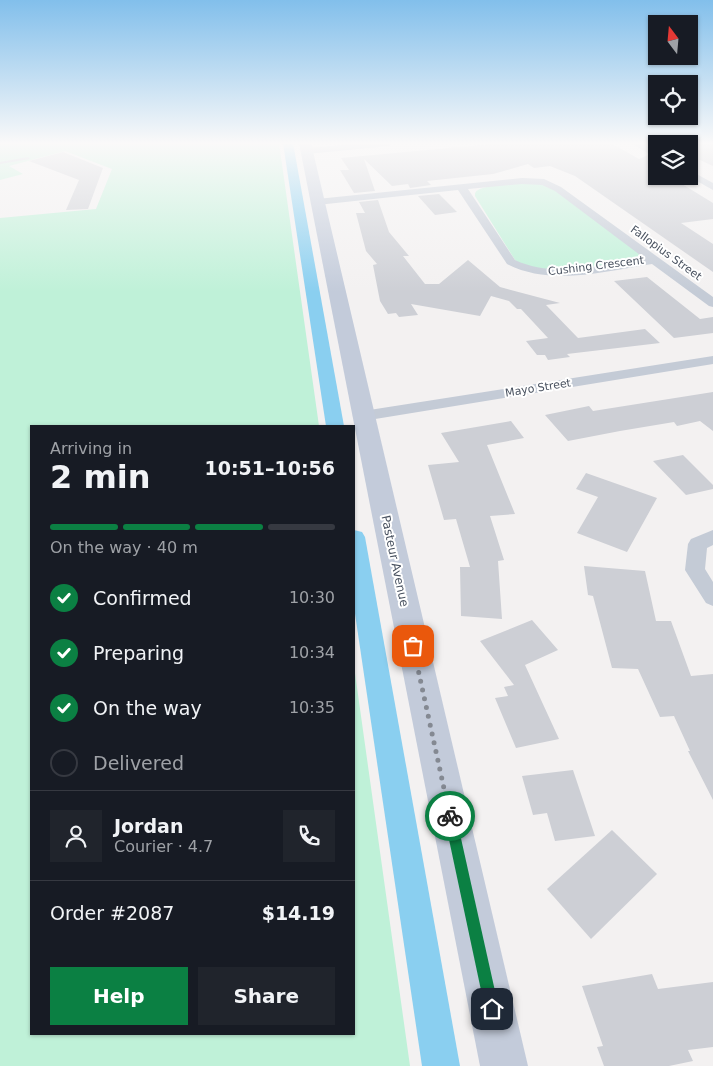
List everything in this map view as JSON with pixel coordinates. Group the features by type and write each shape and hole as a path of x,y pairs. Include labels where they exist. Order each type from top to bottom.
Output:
{"street":[{"name":"Pasteur Avenue","path":"316,193 504,1066"},
{"name":"Fallopius Street","path":"318,202 406,193"},
{"name":"Cushing Crescent","path":"465,193 511,262 522,269 550,273 653,260"},
{"name":"Fallopius Street","path":"563,193 713,303"},
{"name":"Mayo Street","path":"363,416 713,360"},
{"path":"713,537 698,544 695,570 713,598"}],"green space":[{"path":"103,193 286,193 319,425 30,425 30,1035 355,1035 355,673 410,1066 0,1066 0,218 96,209"},
{"path":"475,193 559,193 638,251 639,255 633,260 571,269 539,269 526,266 515,260 475,196"}],"building":[{"path":"73,193 94,193 88,209 66,210"},
{"path":"599,193 696,193 713,203 713,219 681,223 713,244 713,272"},
{"path":"439,194 457,212 435,215 418,196"},
{"path":"378,200 389,232 409,256 403,256 425,284 439,284 468,260 500,287 560,303 546,305 578,338 645,329 660,343 567,354 570,357 548,360 545,355 537,355 526,341 548,338 521,309 517,309 509,301 491,296 480,316 411,304 418,315 399,317 396,313 388,314 380,301 373,265 377,264 366,251 356,213 365,213 359,202"},
{"path":"647,277 700,319 713,317 713,333 674,338 614,281"},
{"path":"713,392 713,431 700,421 677,426 674,422 568,441 545,415 589,406 593,411"},
{"path":"511,421 524,438 487,445 515,514 490,516 504,560 498,561 502,619 461,616 460,567 470,567 456,519 444,520 428,465 459,462 441,433"},
{"path":"683,455 713,485 713,489 686,495 653,461"},
{"path":"586,473 657,498 627,552 577,533 598,497 576,489"},
{"path":"584,566 645,571 656,621 671,621 691,676 713,674 713,800 688,751 690,751 674,716 660,717 638,669 612,668 593,596 588,595"},
{"path":"532,620 558,650 525,665 559,739 516,748 495,698 508,696 504,687 514,685 480,641"},
{"path":"573,770 595,836 555,841 547,813 533,815 522,776"},
{"path":"612,830 657,874 591,939 547,889"},
{"path":"652,974 658,989 713,982 713,1047 688,1050 693,1061 669,1066 604,1066 597,1047 603,1046 582,986"}],"waterway":[{"path":"296,193 335,425"},
{"path":"355,543 441,1066"}],"way so far":[{"path":"413,646 450,816"}],"route":[{"path":"450,816 492,1009"}]}
